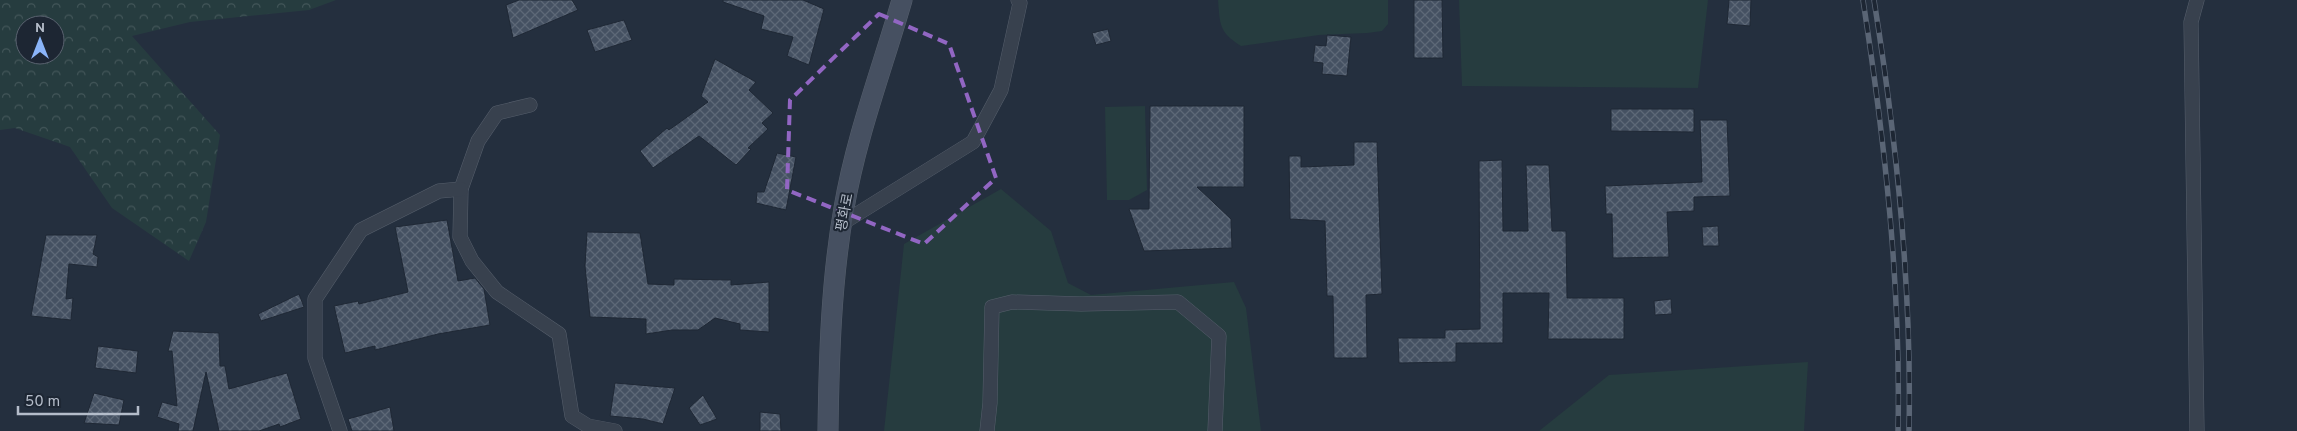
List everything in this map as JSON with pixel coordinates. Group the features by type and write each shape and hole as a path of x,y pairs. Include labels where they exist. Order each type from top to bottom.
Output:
{"main road":[{"name":"평화로","path":"828,431 832,315 841,224 858,145 902,0"}],"street":[{"path":"841,224 973,142 1001,90 1020,3 1018,0"},
{"path":"2196,0 2191,22 2197,431"},
{"path":"530,105 497,113 478,141 461,189 460,238 472,261 497,292 559,334 572,416 588,426 615,431"},
{"path":"340,431 315,358 315,299 361,230 439,191 461,189"},
{"path":"987,431 990,403 992,307 1012,302 1081,304 1178,302 1219,336 1216,431"}],"highlighted area":[{"path":"879,14 949,44 996,178 924,244 787,190 790,100"}],"green space":[{"path":"0,0 336,0 309,10 190,22 132,36 220,135 206,222 189,261 112,208 70,147 15,128 0,130"},
{"path":"1218,0 1388,0 1388,24 1382,31 1319,35 1241,46 1228,36 1222,27"},
{"path":"1459,0 1708,0 1698,88 1462,86"},
{"path":"1145,106 1147,190 1129,200 1107,200 1105,107"},
{"path":"1001,189 1051,231 1068,283 1091,295 1234,282 1246,308 1261,431 884,431 904,244"},
{"path":"1808,362 1804,431 1539,431 1609,375"}],"building":[{"path":"519,0 572,0 578,10 513,38 506,5"},
{"path":"723,0 803,0 824,9 809,65 787,56 793,37 761,29 764,16 723,2"},
{"path":"1414,0 1442,0 1443,58 1414,58"},
{"path":"1729,0 1751,0 1750,26 1727,24"},
{"path":"624,20 632,40 595,52 587,30"},
{"path":"1108,29 1111,41 1096,45 1092,33"},
{"path":"1327,35 1351,37 1347,76 1322,74 1323,63 1313,62 1315,45 1326,46"},
{"path":"715,59 756,82 749,90 773,113 762,123 768,129 748,148 751,149 736,165 699,136 653,168 640,151 667,128 669,130 708,102 701,96"},
{"path":"1150,106 1244,106 1244,187 1197,187 1231,219 1232,248 1144,251 1129,209 1149,209"},
{"path":"1611,109 1694,109 1694,132 1611,131"},
{"path":"1700,120 1727,120 1730,196 1694,197 1694,211 1667,212 1669,257 1613,258 1612,214 1606,214 1605,186 1702,182"},
{"path":"1354,142 1377,142 1382,294 1366,295 1367,358 1334,358 1333,296 1327,296 1325,221 1290,219 1289,156 1301,156 1301,167 1354,165"},
{"path":"777,153 796,157 786,210 756,203 757,192 764,192"},
{"path":"1502,160 1503,231 1528,231 1526,165 1549,165 1552,231 1566,231 1567,298 1624,298 1624,339 1548,339 1549,293 1503,293 1503,343 1456,343 1456,362 1399,363 1398,338 1445,338 1445,330 1480,329 1479,161"},
{"path":"447,220 458,281 475,278 484,289 490,325 438,334 375,350 375,346 345,353 334,306 358,301 359,304 408,292 395,227"},
{"path":"1718,226 1719,246 1703,246 1702,227"},
{"path":"587,232 640,233 648,284 674,285 674,279 731,280 731,285 769,282 769,332 740,330 740,324 715,318 698,330 672,330 646,334 646,319 590,317 585,266"},
{"path":"46,235 97,235 93,254 98,257 97,267 69,264 66,299 73,298 71,320 31,316"},
{"path":"299,294 304,307 261,321 258,314"},
{"path":"1671,299 1672,314 1655,315 1654,301"},
{"path":"173,331 219,333 220,366 225,366 229,389 287,373 301,419 280,427 279,424 259,431 219,431 206,372 193,431 178,431 179,424 157,417 162,402 177,406 172,351 168,351"},
{"path":"98,346 138,351 136,373 95,368"},
{"path":"615,383 675,388 663,424 643,419 610,416"},
{"path":"94,393 124,400 119,425 84,423"},
{"path":"703,395 717,419 700,425 689,408"},
{"path":"390,407 394,431 352,431 348,419"},
{"path":"760,412 780,414 781,431 760,431"}],"railway":[{"path":"1863,0 1885,161 1890,215 1897,323 1898,431"},
{"path":"1874,0 1890,107 1901,215 1908,323 1909,431"}]}
